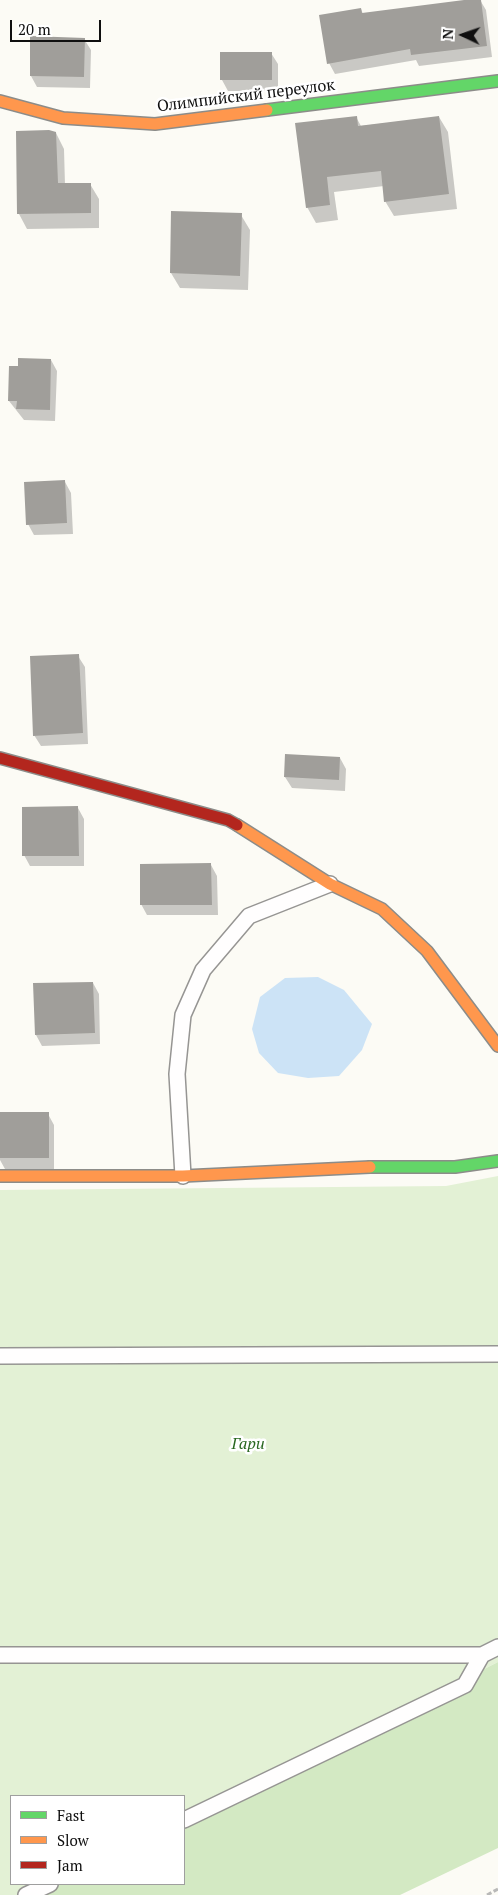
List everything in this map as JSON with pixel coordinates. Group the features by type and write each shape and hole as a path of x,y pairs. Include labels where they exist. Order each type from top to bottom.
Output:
{"street":[{"name":"Олимпийский переулок","path":"0,101 62,118 155,124 498,81"},
{"path":"0,758 228,820 330,884 382,909 427,951 498,1046"},
{"path":"0,1176 183,1176 365,1167 455,1167 498,1161"}],"lane":[{"path":"183,1176 178,1064 183,1015 203,970 249,916 330,884"},
{"path":"0,1356 498,1354"},
{"path":"0,1655 482,1655 498,1647"},
{"path":"185,1820 465,1686 482,1655"},
{"path":"26,1895 48,1885"}],"path":[{"path":"487,1895 498,1889"}],"green space":[{"name":"Гари","path":"498,1176 498,1662 185,1820 185,1795 10,1795 10,1885 57,1885 37,1895 0,1895 0,1190 446,1186"},
{"path":"498,1662 498,1848 400,1895 37,1895 57,1885 185,1885 185,1820"}],"water":[{"path":"318,977 344,990 372,1024 362,1050 339,1076 308,1078 278,1073 259,1053 252,1029 260,997 285,978"}],"building":[{"path":"464,0 481,0 487,46 411,55 410,49 327,64 319,15 361,8 362,13"},
{"path":"30,36 85,38 84,77 30,76"},
{"path":"220,52 272,52 272,80 220,80"},
{"path":"357,116 358,126 439,116 449,194 384,202 381,171 327,177 330,205 306,208 295,123"},
{"path":"49,130 56,132 58,183 91,183 91,213 17,214 16,131"},
{"path":"171,211 242,213 240,276 170,273"},
{"path":"18,358 51,359 50,410 16,409 17,401 8,401 9,366 18,366"},
{"path":"65,480 67,523 26,525 24,482"},
{"path":"79,654 83,733 33,736 30,656"},
{"path":"285,754 340,757 339,780 284,777"},
{"path":"78,806 79,856 22,856 22,807"},
{"path":"211,863 212,905 140,905 140,864"},
{"path":"93,982 95,1033 35,1035 33,983"},
{"path":"0,1112 49,1112 49,1158 0,1158"}],"traffic: fast":[{"path":"267,110 498,81"},
{"path":"370,1167 455,1167 498,1161"}],"traffic: slow":[{"path":"0,101 63,118 155,124 267,110"},
{"path":"237,825 330,884 382,909 427,951 498,1046"},
{"path":"0,1176 183,1176 370,1167"}],"traffic: jam":[{"path":"0,758 228,820 237,825"}]}
